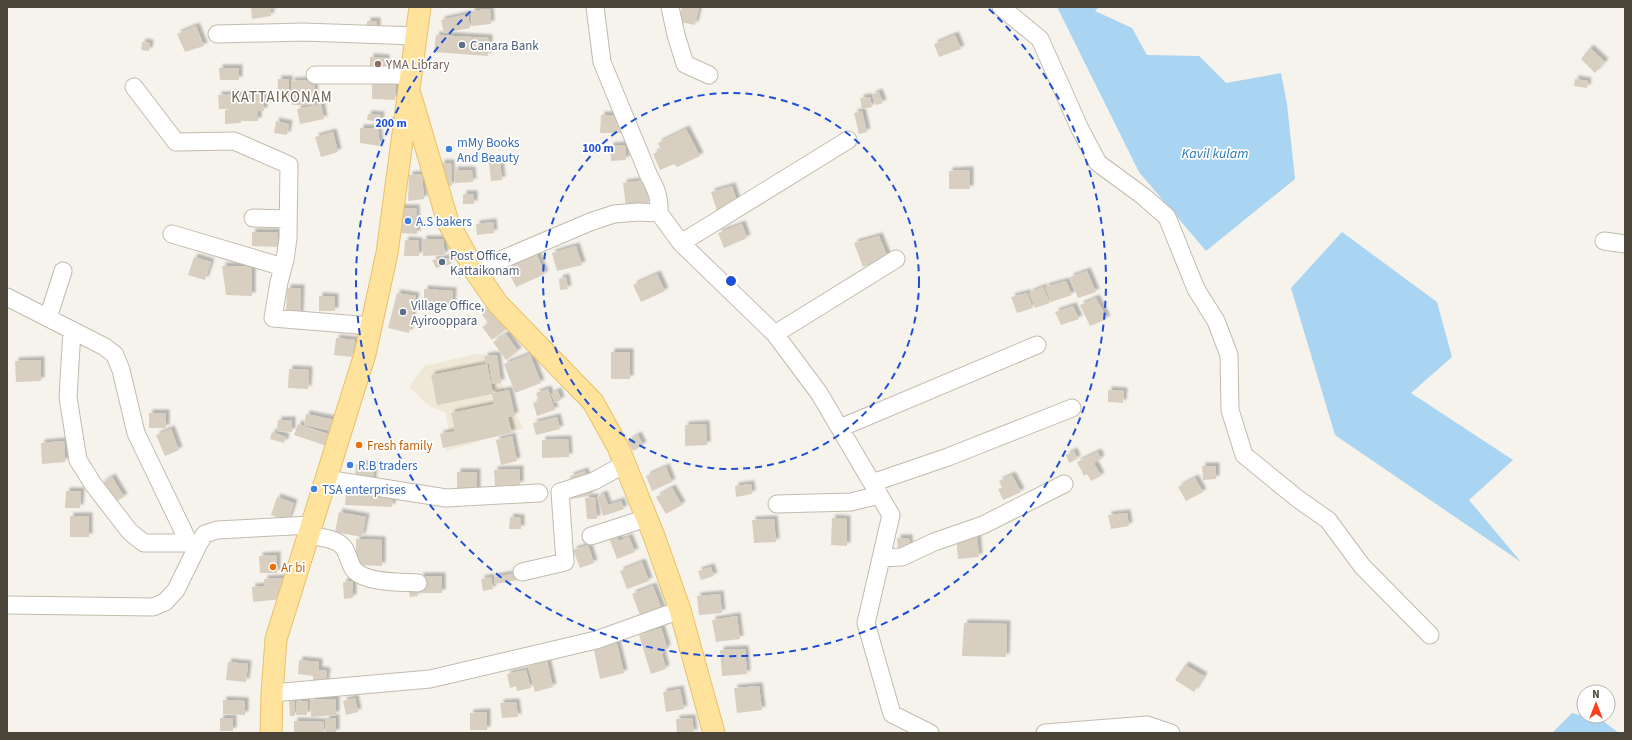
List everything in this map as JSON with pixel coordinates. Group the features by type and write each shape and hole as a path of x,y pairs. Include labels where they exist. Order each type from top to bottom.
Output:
{"main road":[{"path":"271,733 276,640 365,354 387,253 420,7"},
{"path":"410,81 448,222 475,271 498,304 593,402 618,447 647,518 680,610 714,733"}],"street":[{"path":"595,7 602,62 649,176 657,190 660,205 659,213 681,243 775,334 819,393 891,515 866,623 892,714 930,733"},
{"path":"670,7 676,35 685,64 709,75"},
{"path":"1001,7 1040,39 1080,129 1098,163 1143,196 1167,217 1196,289 1216,321 1229,355 1230,410 1244,455 1298,499 1328,520 1362,566 1430,634"},
{"path":"218,34 304,32 416,36"},
{"path":"314,75 410,81"},
{"path":"134,87 176,142 234,141 289,165 288,238 273,318 371,326"},
{"path":"681,243 848,140"},
{"path":"475,271 590,222 614,214 638,212 659,213"},
{"path":"253,218 288,219"},
{"path":"172,234 283,267"},
{"path":"1604,241 1625,244"},
{"path":"775,334 896,259"},
{"path":"48,318 63,271"},
{"path":"7,297 104,347 116,355 136,434 194,543"},
{"path":"72,330 68,397 78,460 93,484 130,532 144,543 194,543"},
{"path":"840,428 1037,345"},
{"path":"778,504 851,502 875,489 948,457 1072,408"},
{"path":"522,572 565,562 560,492 594,481 625,464"},
{"path":"326,479 446,498 539,493"},
{"path":"881,558 902,557 934,542 983,525 1064,484"},
{"path":"591,536 647,518"},
{"path":"7,605 153,607 165,602 176,590 194,543 205,534 217,530 310,530 334,540 346,548 354,571 363,576 387,581 418,583"},
{"path":"272,693 430,679 596,640 680,610"},
{"path":"1045,733 1147,725 1171,733"}],"shaded area":[{"path":"476,354 491,355 505,392 523,428 447,451 444,443 449,432 446,413 429,406 409,387 424,366"}],"water":[{"name":"Kavil kulam","path":"1057,7 1099,7 1095,11 1132,28 1147,55 1199,56 1226,83 1281,73 1287,104 1295,179 1206,251 1139,172"},
{"path":"1342,232 1437,302 1452,357 1411,393 1513,460 1469,500 1521,562 1335,435 1291,288"},
{"path":"1572,713 1576,714 1576,724 1607,724 1619,733 1552,733"}],"building":[{"path":"251,7 280,8 270,9 271,16 252,19"},
{"path":"682,7 699,7 695,25 679,22"},
{"path":"490,9 491,24 472,26 471,11"},
{"path":"468,14 470,28 444,33 441,20"},
{"path":"367,21 377,21 377,30 367,30"},
{"path":"196,26 204,46 185,52 177,34"},
{"name":"Canara Bank","path":"436,35 489,38 488,56 434,52"},
{"path":"955,35 961,49 939,57 934,44"},
{"path":"142,42 150,43 149,51 141,50"},
{"path":"1590,48 1605,62 1595,73 1581,59"},
{"name":"YMA Library","path":"370,57 386,58 386,72 370,71"},
{"path":"219,68 239,68 239,80 220,80"},
{"path":"278,79 289,79 289,102 277,102"},
{"path":"1575,79 1588,81 1587,88 1574,86"},
{"path":"314,80 315,105 292,105 291,81"},
{"path":"372,81 396,82 395,100 372,99"},
{"path":"879,92 883,103 876,105 872,95"},
{"path":"263,94 264,111 258,111 258,121 242,121 240,109 241,123 225,124 225,110 235,109 219,109 218,95"},
{"path":"870,97 872,107 862,109 860,98"},
{"path":"321,104 324,119 300,124 297,109"},
{"path":"862,111 867,132 859,134 854,113"},
{"path":"368,114 381,115 380,122 367,120"},
{"path":"601,115 622,115 621,133 600,133"},
{"path":"276,121 289,124 287,135 274,133"},
{"path":"360,128 378,128 380,146 360,143"},
{"path":"686,129 700,156 677,167 674,164 660,170 653,154 661,150 658,143"},
{"path":"333,132 338,152 321,157 315,137"},
{"path":"625,145 626,160 611,161 610,146"},
{"path":"500,161 502,180 491,181 489,162"},
{"path":"441,163 451,163 452,186 442,186"},
{"path":"454,170 472,170 473,182 455,183"},
{"path":"970,170 970,189 949,189 949,171"},
{"path":"422,174 424,199 408,201 409,175"},
{"path":"645,180 647,192 653,191 654,199 648,200 648,204 626,207 623,183"},
{"path":"732,186 738,204 717,211 711,192"},
{"path":"463,194 474,194 474,204 463,204"},
{"name":"A.S bakers","path":"400,208 416,208 417,234 400,233"},
{"path":"493,222 494,233 477,235 476,224"},
{"path":"742,224 747,238 724,248 718,233"},
{"path":"252,232 278,232 278,247 252,246"},
{"path":"879,236 888,258 863,267 854,243"},
{"path":"423,239 443,239 445,255 423,256"},
{"path":"405,240 419,241 419,256 404,256"},
{"path":"576,246 582,265 557,271 552,253"},
{"path":"537,255 545,274 516,287 507,269"},
{"path":"194,257 211,262 205,280 188,275"},
{"name":"Post Office, Kattaikonam","path":"448,258 451,264 436,268 432,260"},
{"path":"222,266 252,266 252,296 226,295"},
{"path":"1087,271 1096,292 1078,298 1070,277"},
{"path":"657,274 665,291 641,302 633,285"},
{"path":"566,277 568,289 560,290 559,279"},
{"path":"1066,281 1072,295 1051,302 1045,287"},
{"path":"1043,287 1050,303 1035,308 1029,293"},
{"path":"287,288 301,288 300,315 286,315"},
{"path":"424,289 453,291 452,308 424,306"},
{"name":"Village Office, Ayirooppara","path":"397,293 416,296 409,333 388,328"},
{"path":"1027,293 1033,308 1017,313 1011,297"},
{"path":"319,296 335,297 335,311 319,311"},
{"path":"1096,298 1107,319 1090,326 1080,305"},
{"path":"493,305 509,327 492,340 482,327 488,323 481,313"},
{"path":"1073,306 1079,319 1061,325 1055,312"},
{"path":"506,334 518,351 506,360 493,342"},
{"path":"336,338 355,340 352,357 334,355"},
{"path":"611,352 630,352 630,379 611,379"},
{"path":"530,354 541,383 515,393 504,364"},
{"path":"497,355 501,383 492,384 489,364 487,364 493,393 509,390 515,416 508,417 512,433 443,448 440,434 455,431 451,413 494,404 492,394 437,405 431,375 486,364 484,356"},
{"path":"41,360 41,381 16,382 15,361"},
{"path":"289,369 309,370 308,389 288,388"},
{"path":"548,389 555,410 537,416 533,403 539,401 536,393"},
{"path":"1108,390 1124,391 1123,403 1108,402"},
{"path":"558,391 561,400 555,403 551,394"},
{"path":"149,413 166,413 166,428 149,428"},
{"path":"306,414 336,420 333,431 304,425"},
{"path":"557,417 560,429 536,435 533,423"},
{"path":"278,420 292,420 292,432 277,431"},
{"path":"298,424 331,435 327,446 294,435"},
{"path":"706,424 707,445 685,446 685,425"},
{"path":"171,429 179,450 165,456 156,435"},
{"path":"272,432 286,437 284,443 270,439"},
{"path":"638,435 643,445 633,451 628,441"},
{"path":"512,436 517,461 501,465 496,440"},
{"path":"568,439 569,457 542,458 542,440"},
{"path":"64,441 65,462 42,464 41,443"},
{"path":"1074,451 1077,459 1069,463 1066,455"},
{"path":"1098,452 1101,459 1094,463 1101,476 1091,481 1087,474 1084,476 1077,462"},
{"path":"356,464 374,465 373,482 355,481"},
{"path":"1202,466 1216,466 1216,479 1203,480"},
{"path":"666,467 672,482 652,491 646,476"},
{"path":"520,469 520,485 495,486 494,470"},
{"path":"585,471 588,481 573,485 570,476"},
{"path":"457,472 477,472 477,494 457,494"},
{"path":"1012,475 1021,492 1003,500 998,489 1002,488 999,481"},
{"path":"112,477 124,497 113,503 101,484"},
{"path":"1195,478 1203,492 1186,501 1178,487"},
{"path":"751,484 752,494 736,497 735,486"},
{"path":"672,488 682,505 666,514 656,497"},
{"path":"588,489 589,496 571,499 570,491"},
{"path":"66,491 81,491 80,508 65,508"},
{"path":"346,493 393,495 392,507 345,505"},
{"path":"604,494 608,505 621,501 624,509 603,516 597,497"},
{"path":"277,497 294,503 288,521 271,515"},
{"path":"595,497 597,519 587,519 585,498"},
{"path":"339,512 366,517 362,537 335,532"},
{"path":"1127,513 1129,526 1111,529 1108,515"},
{"path":"70,516 89,516 89,537 70,537"},
{"path":"510,517 521,518 521,529 509,529"},
{"path":"832,518 847,519 847,546 831,545"},
{"path":"774,519 776,542 754,543 752,520"},
{"path":"977,534 979,557 958,559 956,536"},
{"path":"617,535 619,541 629,537 635,552 617,559 609,538"},
{"path":"897,538 909,538 910,552 898,553"},
{"path":"356,539 382,540 382,566 356,565"},
{"path":"588,545 594,563 580,568 573,550"},
{"path":"277,555 277,573 260,573 259,556"},
{"path":"642,562 649,581 627,589 620,571"},
{"path":"711,567 714,576 701,580 698,571"},
{"path":"516,573 518,580 495,584 494,577"},
{"path":"420,576 442,576 442,593 421,593"},
{"path":"491,577 493,589 483,591 481,579"},
{"path":"282,578 283,599 253,602 252,587 264,586 264,579"},
{"path":"353,581 353,598 344,599 343,582"},
{"path":"416,584 418,596 410,597 408,586"},
{"path":"653,586 662,610 641,618 632,594"},
{"path":"720,594 722,613 699,615 697,596"},
{"path":"737,616 740,639 716,642 712,620"},
{"path":"964,623 1007,624 1006,657 962,656"},
{"path":"661,628 667,647 662,654 666,669 651,674 639,635"},
{"path":"616,640 624,673 600,679 593,646"},
{"path":"745,649 747,674 722,676 720,650"},
{"path":"299,660 319,662 319,670 327,671 325,686 313,684 313,676 298,674"},
{"path":"547,661 553,687 535,692 528,666"},
{"path":"228,662 248,664 246,682 226,680"},
{"path":"1185,665 1204,676 1194,692 1175,680"},
{"path":"526,670 531,688 517,691 516,686 510,688 507,674"},
{"path":"759,686 762,710 737,713 734,688"},
{"path":"680,689 684,709 666,712 663,692"},
{"path":"355,698 358,712 346,715 343,701"},
{"path":"336,699 336,715 311,717 310,700"},
{"path":"223,700 245,701 245,715 223,714"},
{"path":"289,701 295,701 295,716 290,716"},
{"path":"297,701 308,702 307,715 296,715"},
{"path":"516,702 518,717 502,718 500,703"},
{"path":"487,712 487,730 470,730 470,713"},
{"path":"220,718 233,718 233,731 220,731"},
{"path":"326,718 336,718 336,733 325,733"},
{"path":"692,718 694,733 677,733 676,719"},
{"path":"294,721 324,722 324,733 294,733"}],"place":[{"name":"Canara Bank","path":"462,45"},
{"name":"YMA Library","path":"378,64"},
{"name":"mMy Books And Beauty","path":"449,149"},
{"name":"A.S bakers","path":"408,221"},
{"name":"Post Office, Kattaikonam","path":"442,262"},
{"name":"Village Office, Ayirooppara","path":"403,312"},
{"name":"Fresh family","path":"359,445"},
{"name":"R.B traders","path":"350,465"},
{"name":"TSA enterprises","path":"314,489"},
{"name":"Ar bi","path":"273,567"}],"district":[{"name":"KATTAIKONAM","path":"282,97"}]}
